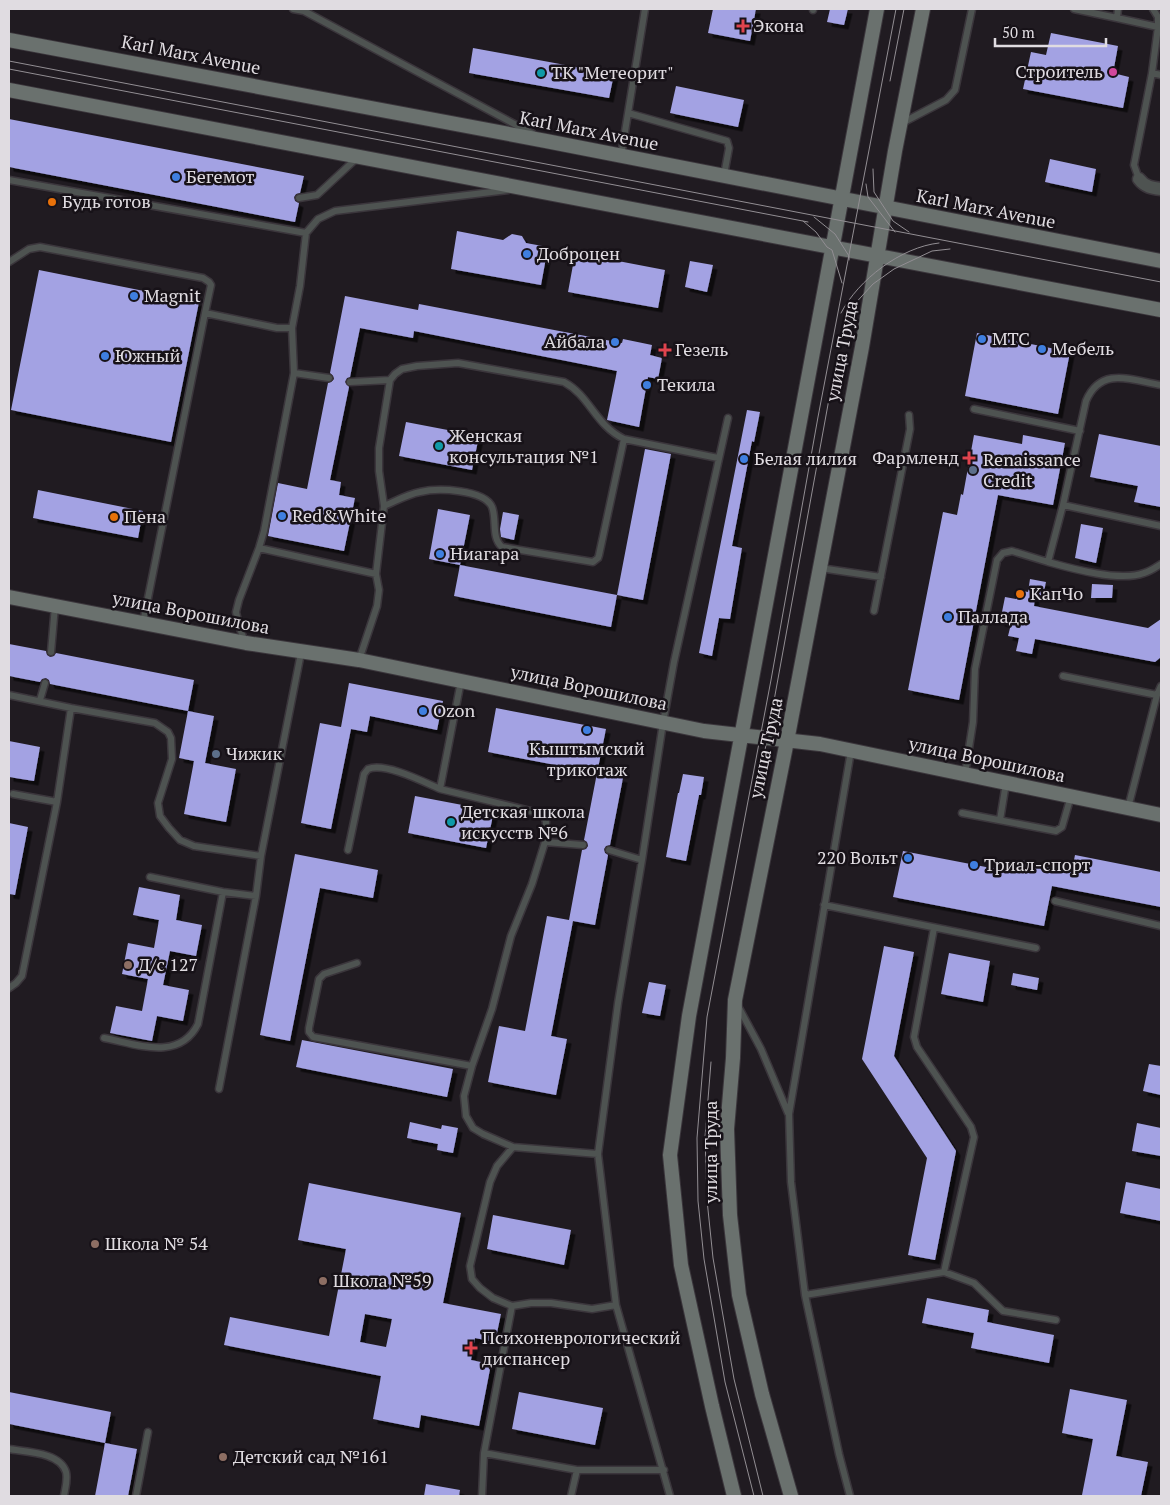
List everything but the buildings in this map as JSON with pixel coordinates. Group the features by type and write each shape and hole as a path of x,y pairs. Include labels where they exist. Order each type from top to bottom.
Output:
{"main road":[{"name":"улица Труда","path":"734,1496 681,1265 670,1155 689,1016 877,9"},
{"name":"улица Труда","path":"791,1496 762,1394 739,1295 731,1224 728,1129 735,1000 820,568 879,256 900,124 923,9"},
{"name":"Karl Marx Avenue","path":"9,40 546,141 1161,262"},
{"path":"9,90 1161,310"},
{"name":"улица Ворошилова","path":"9,597 246,643 359,660 704,731 820,744 1161,815"}],"street":[{"path":"1139,179 1149,187 1161,189"}],"lane":[{"path":"293,9 304,10 546,141"},
{"path":"621,156 645,9"},
{"path":"900,124 946,100 955,90 972,9"},
{"path":"1074,9 1158,27"},
{"path":"1116,18 1118,9"},
{"path":"1139,179 1134,164 1152,73 1158,27 1158,17 1153,9"},
{"path":"1152,73 1161,74"},
{"path":"628,113 727,141 729,148 724,176"},
{"path":"300,198 316,195 358,156"},
{"path":"9,180 306,233"},
{"path":"246,643 236,612 259,548 294,373 292,328 300,286 306,233 318,219 335,211 522,188"},
{"path":"9,262 28,250 40,247 203,278 209,282 205,313 143,624"},
{"path":"205,313 277,328 292,328"},
{"path":"359,660 377,606 379,590 376,574 384,506 379,471 379,448 390,380 402,369 458,363 564,382 575,388 605,426 614,434 624,439 718,458"},
{"path":"294,373 329,378"},
{"path":"1048,562 1063,505 1086,400 1090,390 1098,382 1109,378 1121,378 1161,385"},
{"path":"350,382 390,380"},
{"path":"974,409 1080,431"},
{"path":"874,610 910,430 909,415"},
{"path":"670,1496 616,1305 598,1154 618,1003 663,722 728,418"},
{"path":"384,506 419,492 442,489 481,496 492,506 497,540 502,547 593,562 599,555 624,439"},
{"path":"1063,505 1161,526"},
{"path":"259,548 376,574"},
{"path":"965,774 973,722 975,669 999,556 1007,551 1081,572 1125,576 1145,573 1161,564"},
{"path":"820,568 880,578"},
{"path":"51,652 55,606"},
{"path":"218,1089 301,652"},
{"path":"1063,676 1157,695"},
{"path":"440,789 461,681"},
{"path":"40,700 45,683"},
{"path":"1128,808 1157,695 1161,686"},
{"path":"9,695 155,723 163,727 171,738 172,759 158,803 160,816 169,828 180,840 194,846 261,856"},
{"path":"9,988 22,976 57,802 71,708"},
{"path":"850,1496 839,1454 805,1295 791,1182 789,1114 851,751"},
{"path":"348,850 364,774 368,769 375,768 408,774 440,789 542,814 546,822 545,842 532,884 511,936 492,1009 472,1066 464,1096 466,1116 473,1128 513,1147 598,1154"},
{"path":"1000,820 1006,783"},
{"path":"14,794 57,802"},
{"path":"962,813 1056,831 1062,827 1071,796"},
{"path":"545,842 583,845"},
{"path":"609,850 642,860"},
{"path":"150,877 223,892 256,896"},
{"path":"104,1038 156,1048 167,1048 177,1046 194,1032 198,1024 223,892"},
{"path":"1055,901 1161,926"},
{"path":"824,905 1036,948"},
{"path":"934,928 914,1037 917,1046 971,1127 974,1137 944,1272"},
{"path":"357,963 324,974 319,979 309,1028 309,1032 313,1037 472,1066"},
{"path":"735,1000 761,1050 789,1114"},
{"path":"513,1147 497,1166 490,1182 470,1266 472,1279 493,1298 512,1306 531,1303 551,1303 592,1309 616,1305"},
{"path":"805,1295 944,1272 974,1283 1004,1311 1056,1320"},
{"path":"482,1496 484,1453 512,1306"},
{"path":"136,1496 148,1432"},
{"path":"9,1449 49,1456 57,1460 63,1466 66,1474 64,1496"},
{"path":"484,1453 577,1470 664,1470"},
{"path":"571,1496 577,1470"}],"tram line":[{"path":"754,1496 725,1382 704,1259 698,1201 697,1138 707,1017 896,9"},
{"path":"890,81 904,9"},
{"path":"9,61 1161,282"},
{"path":"9,69 808,222"},
{"path":"873,169 874,192 893,221 909,232"},
{"path":"866,184 868,197 895,232"},
{"path":"814,217 835,234 849,256 849,260"},
{"path":"803,221 832,250 842,283"},
{"path":"841,313 858,289 882,267 910,251 939,243"},
{"path":"842,328 851,308 873,284 894,269 932,251 950,249"},
{"path":"761,772 831,388"},
{"path":"711,1062 705,1137 707,1200 713,1258 734,1379 763,1496"}],"place":[{"name":"Экона","path":"743,26"},
{"name":"Строитель","path":"1113,72"},
{"name":"ТК \"Метеорит\"","path":"541,73"},
{"name":"Бегемот","path":"176,177"},
{"name":"Будь готов","path":"52,202"},
{"name":"Доброцен","path":"527,254"},
{"name":"Magnit","path":"134,296"},
{"name":"МТС","path":"982,339"},
{"name":"Айбала","path":"615,342"},
{"name":"Мебель","path":"1042,349"},
{"name":"Гезель","path":"665,350"},
{"name":"Южный","path":"105,356"},
{"name":"Текила","path":"647,385"},
{"name":"Женская консультация №1","path":"439,446"},
{"name":"Фармленд","path":"969,458"},
{"name":"Белая лилия","path":"744,459"},
{"name":"Renaissance Credit","path":"973,470"},
{"name":"Red&White","path":"282,516"},
{"name":"Пена","path":"114,517"},
{"name":"Ниагара","path":"440,554"},
{"name":"КапЧо","path":"1020,594"},
{"name":"Паллада","path":"948,617"},
{"name":"Ozon","path":"423,711"},
{"name":"Кыштымский трикотаж","path":"587,730"},
{"name":"Чижик","path":"216,754"},
{"name":"Детская школа искусств №6","path":"451,822"},
{"name":"220 Вольт","path":"908,858"},
{"name":"Триал-спорт","path":"974,865"},
{"name":"Д/с 127","path":"128,965"},
{"name":"Школа № 54","path":"95,1244"},
{"name":"Школа №59","path":"323,1281"},
{"name":"Психоневрологический диспансер","path":"471,1348"},
{"name":"Детский сад №161","path":"223,1457"}]}
